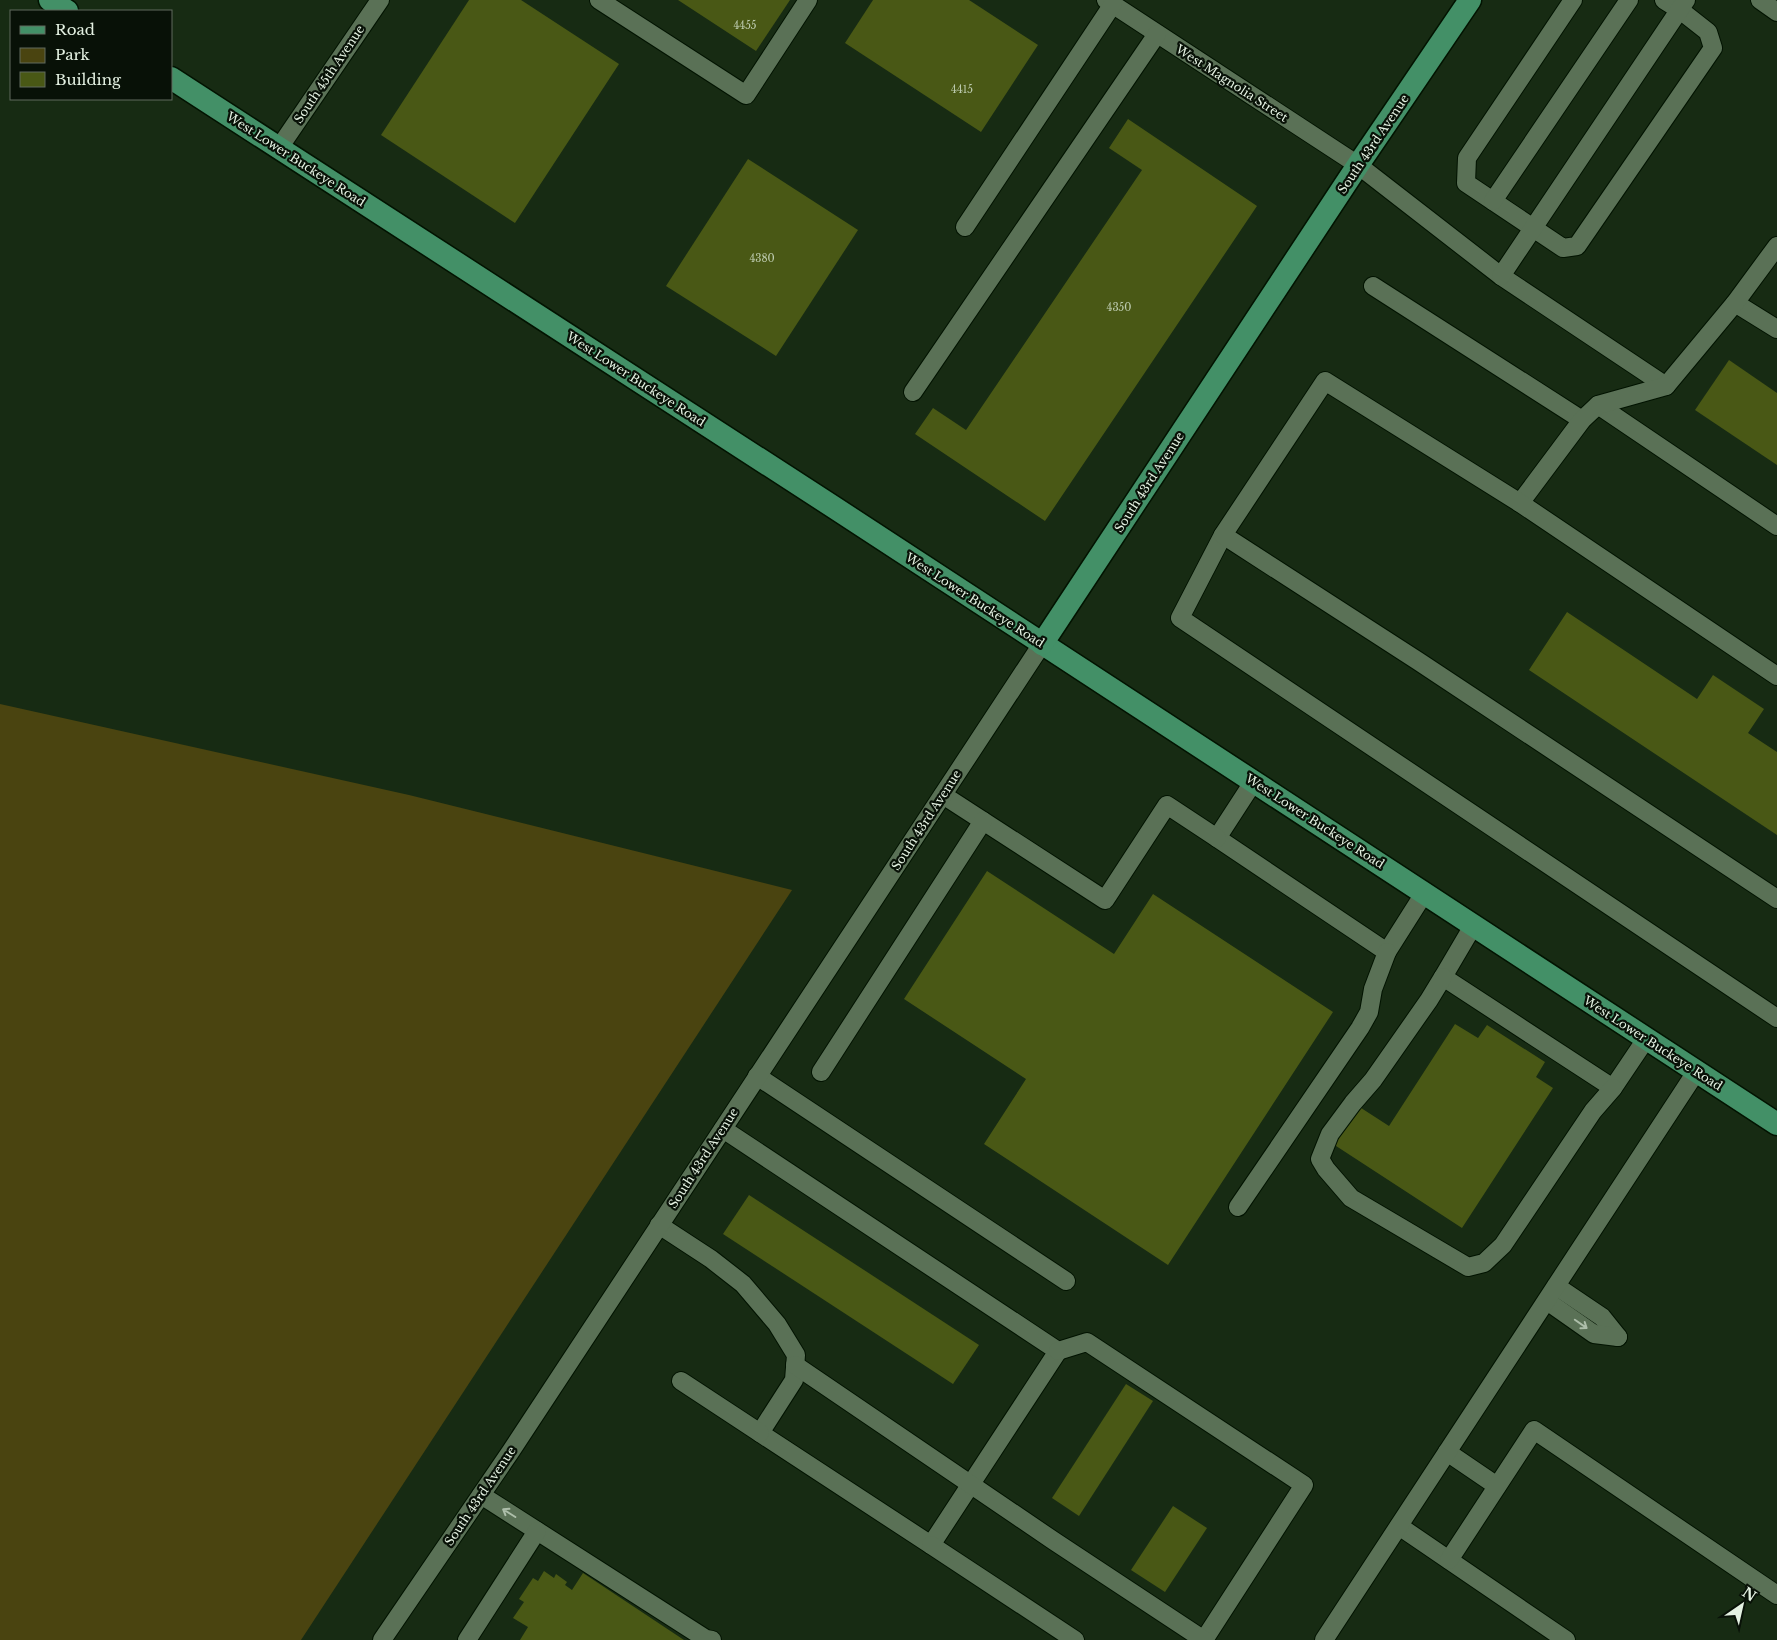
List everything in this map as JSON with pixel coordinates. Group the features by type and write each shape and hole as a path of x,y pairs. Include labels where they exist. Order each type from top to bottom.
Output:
{"main road":[{"path":"50,0 65,10"},
{"name":"South 43rd Avenue","path":"1042,644 1470,0"},
{"name":"West Lower Buckeye Road","path":"172,79 1425,892 1473,926 1777,1124"}],"street":[{"name":"South 45th Avenue","path":"279,148 380,0"},
{"path":"599,0 746,95 808,0"},
{"path":"1573,0 1467,158 1466,183 1563,248 1577,246 1713,48 1708,32 1683,5 1664,0"},
{"path":"1493,201 1629,0"},
{"path":"1760,0 1777,12"},
{"path":"965,227 1119,4"},
{"name":"West Magnolia Street","path":"1119,4 1157,34 1358,166 1501,276 1666,386"},
{"path":"1501,276 1683,5"},
{"path":"913,392 1157,34"},
{"path":"1520,503 1582,420 1598,405 1666,386 1735,303 1777,246"},
{"path":"1373,286 1582,420"},
{"path":"1735,303 1777,329"},
{"path":"1777,676 1520,503 1325,381 1224,535 1180,618 1777,1018"},
{"path":"1598,405 1777,526"},
{"path":"1224,535 1418,661 1777,900"},
{"name":"South 43rd Avenue","path":"382,1640 481,1495 1042,644"},
{"path":"1217,838 1254,782"},
{"path":"942,795 1105,900 1167,805 1387,952"},
{"path":"821,1072 983,821"},
{"path":"1238,1207 1360,1028 1369,1012 1373,989 1387,952 1425,892"},
{"path":"1473,926 1429,1000 1373,1080 1330,1134 1320,1159 1326,1169 1351,1198 1468,1267 1484,1263 1503,1245 1593,1111 1613,1088 1646,1039"},
{"path":"1443,977 1613,1088"},
{"path":"1324,1640 1696,1072"},
{"path":"757,1076 1066,1281"},
{"path":"723,1129 1058,1351"},
{"path":"659,1225 711,1259 744,1284 777,1324 796,1355 794,1380 760,1433"},
{"path":"795,1365 971,1484 1054,1541 1204,1640 1304,1485 1086,1342 1058,1351 971,1484 931,1545"},
{"path":"681,1382 1075,1640"},
{"path":"1449,1560 1534,1430 1777,1595"},
{"path":"1447,1452 1497,1486"},
{"path":"481,1495 706,1639 712,1640"},
{"path":"1399,1526 1565,1640"},
{"path":"467,1640 537,1531"}],"green space":[{"path":"0,704 409,795 792,890 301,1640 0,1640"}],"building":[{"path":"469,0 521,0 619,64 515,223 381,135"},
{"path":"678,0 790,0 756,51"},
{"path":"873,0 969,0 1038,45 981,132 845,43"},
{"path":"1128,119 1257,206 1045,521 915,434 933,408 966,430 1142,170 1109,148"},
{"path":"748,159 858,230 776,356 666,286"},
{"path":"1729,360 1777,393 1777,465 1695,410"},
{"path":"1567,612 1697,699 1713,675 1764,709 1748,733 1777,752 1777,835 1529,670"},
{"path":"987,871 1114,954 1153,894 1333,1012 1168,1265 984,1144 1026,1079 904,999"},
{"path":"1455,1024 1478,1038 1487,1025 1545,1062 1536,1077 1553,1088 1462,1228 1333,1144 1358,1106 1389,1126"},
{"path":"749,1195 979,1345 953,1384 723,1234"},
{"path":"1126,1384 1153,1401 1079,1516 1052,1498"},
{"path":"1173,1506 1207,1528 1165,1592 1131,1570"},
{"path":"544,1571 554,1578 556,1574 567,1582 565,1585 572,1590 583,1573 684,1640 520,1640 528,1627 513,1618 524,1602 519,1599 533,1578 538,1581"}]}
